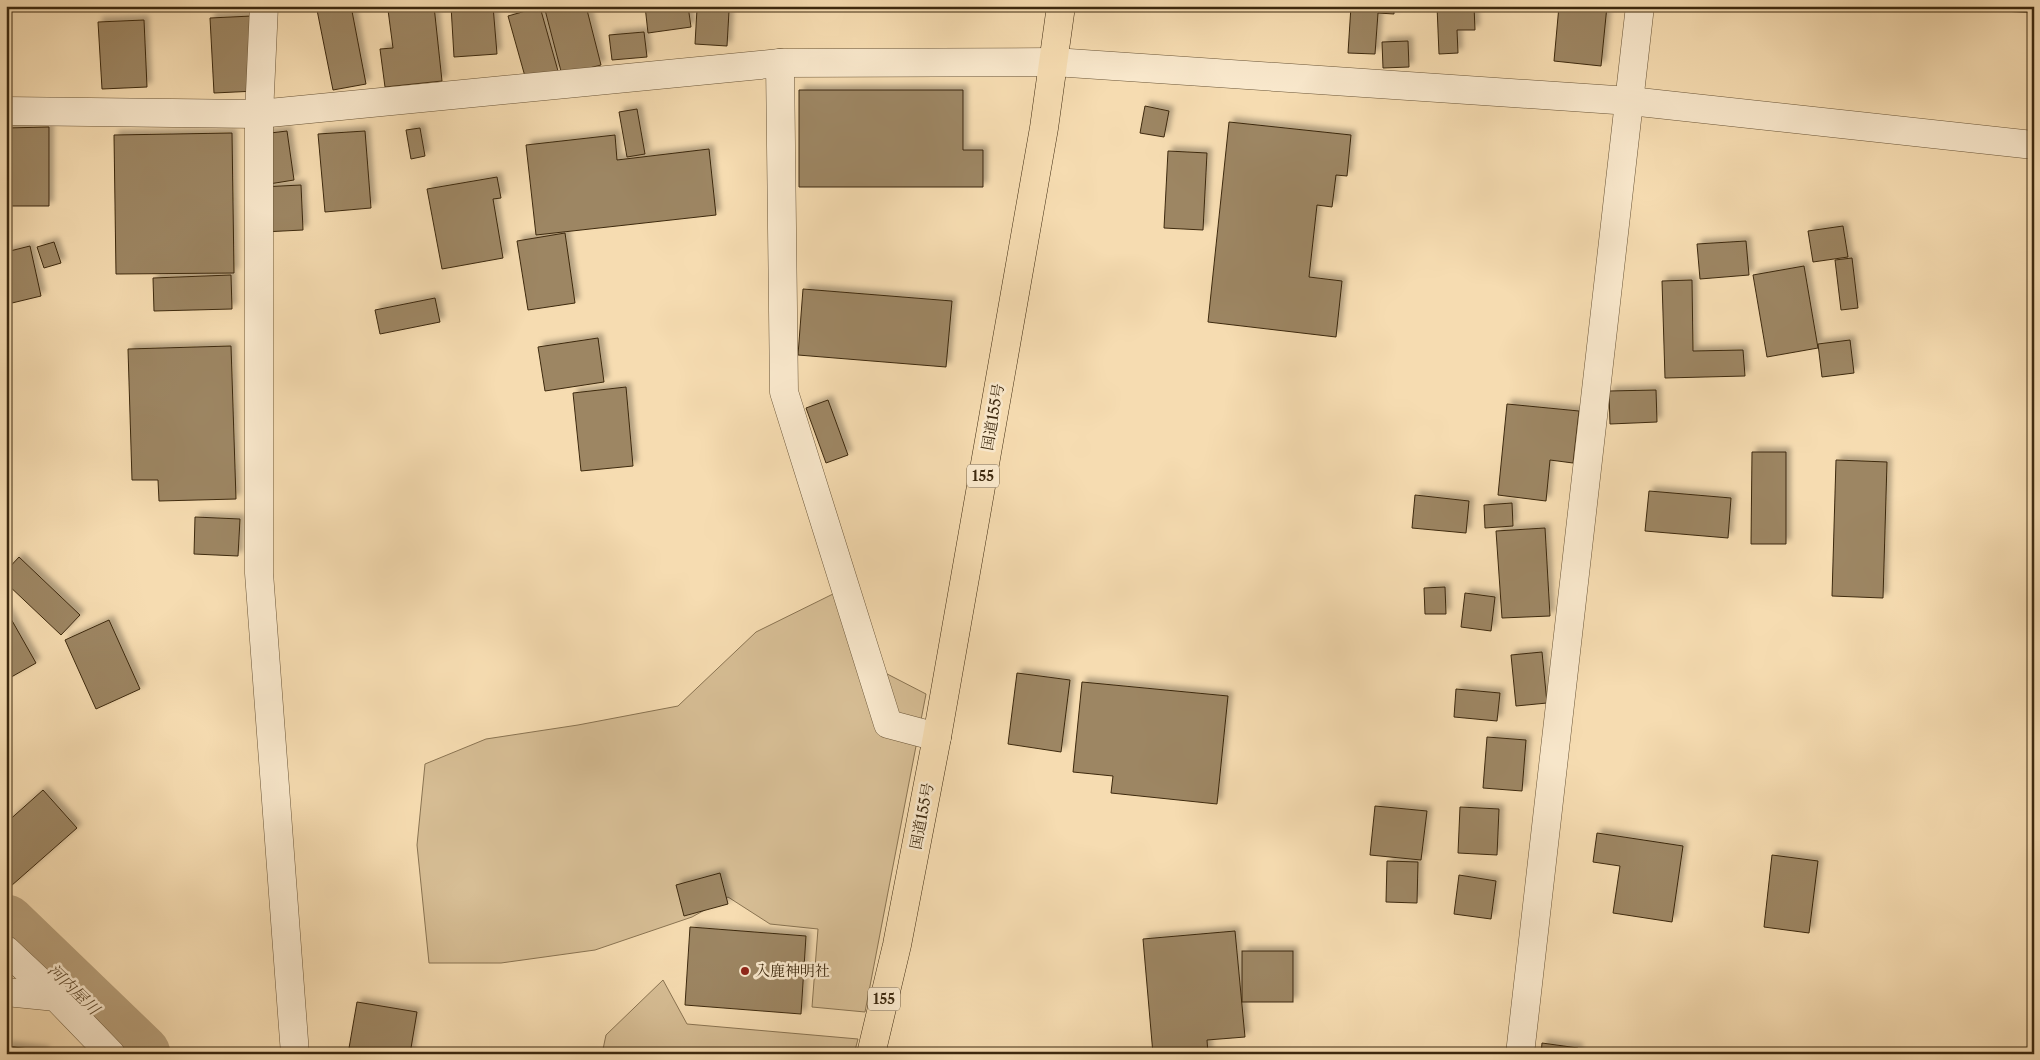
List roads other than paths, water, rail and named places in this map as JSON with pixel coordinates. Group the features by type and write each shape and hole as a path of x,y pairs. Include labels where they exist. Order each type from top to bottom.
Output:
{"highway":[{"name":"国道155号","path":"871,1054 897,945 937,737 1054,62 1061,6"},
{"name":"国道155号","path":"886,1054 897,945"}],"street":[{"path":"264,6 259,114 260,573 295,1054"},
{"path":"1520,1054 1640,6"},
{"path":"6,110 259,114 780,63 1054,62 1630,100 2034,145"},
{"path":"780,63 784,392 888,724 937,737"},
{"path":"6,950 56,997 110,1054"},
{"path":"6,992 56,997"}],"waterway":[{"name":"河内屋川","path":"6,924 141,1054"}],"place":[{"name":"入鹿神明社","path":"745,971"}]}
